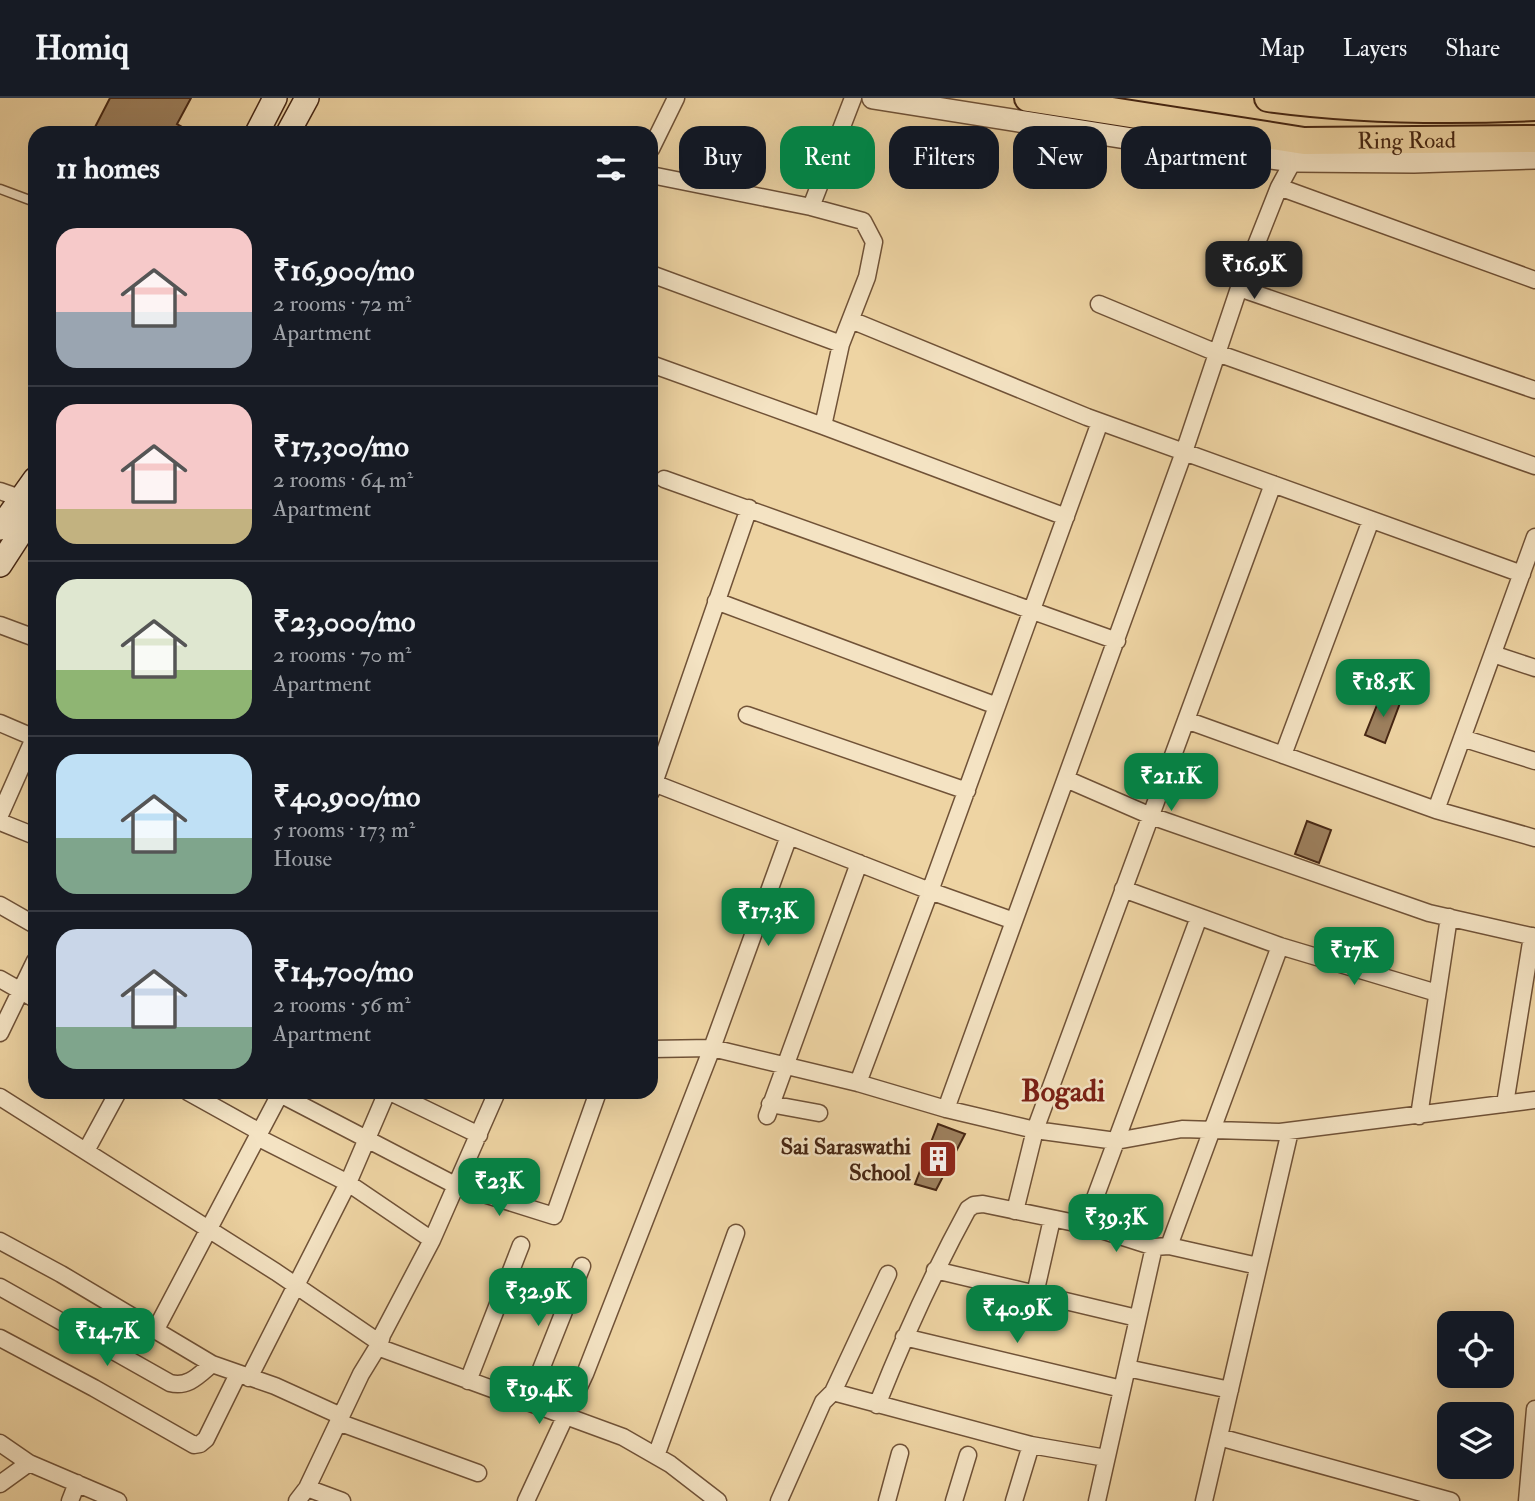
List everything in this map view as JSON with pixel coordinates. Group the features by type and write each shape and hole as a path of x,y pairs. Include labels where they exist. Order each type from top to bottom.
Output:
{"highway":[{"name":"Ring Road","path":"1028,98 1299,151 1535,139"},
{"name":"Ring Road","path":"1268,98 1450,111 1535,107"}],"main road":[{"path":"261,126 275,98"},
{"path":"292,126 307,98"},
{"path":"0,565 19,534 18,500"}],"street":[{"path":"658,135 676,98"},
{"path":"811,207 853,98"},
{"path":"873,98 1164,144 1299,151 1414,162 1535,158"},
{"path":"946,1109 1117,641 1239,288 1279,187 1299,151"},
{"path":"658,177 811,207 863,221 874,242 867,277 841,344 823,426"},
{"path":"1279,187 1535,280"},
{"path":"658,277 841,344"},
{"path":"1239,288 1535,390"},
{"path":"1099,304 1217,353 1535,466"},
{"path":"851,320 1100,422 1522,574"},
{"path":"658,367 1066,517"},
{"path":"858,1083 1100,422"},
{"path":"664,480 1117,641"},
{"path":"1016,1211 1035,1130 1273,484"},
{"path":"658,769 749,508"},
{"path":"1283,755 1371,520"},
{"path":"1436,810 1534,542"},
{"path":"716,601 998,706"},
{"path":"0,625 28,635"},
{"path":"1493,654 1535,668"},
{"path":"747,715 967,791"},
{"path":"1186,720 1436,810 1535,838"},
{"path":"0,723 28,734"},
{"path":"1462,738 1535,761"},
{"path":"0,815 28,753"},
{"path":"1066,779 1150,816 1429,912 1534,937 1506,1104"},
{"path":"658,788 1014,921"},
{"path":"0,822 28,833"},
{"path":"526,1501 585,1374 712,1048 789,836"},
{"path":"819,1113 769,1110 783,1065 859,863"},
{"path":"1124,889 1280,946 1437,993"},
{"path":"0,905 28,921"},
{"path":"1085,1225 1199,917"},
{"path":"1419,1116 1449,917"},
{"path":"1097,1501 1137,1318 1161,1246 1214,1129 1280,946"},
{"path":"0,979 28,996 0,1033"},
{"path":"658,1049 712,1048 1035,1130 1116,1141 1182,1129 1290,1131 1535,1100"},
{"path":"0,1097 296,1286 380,1343 383,1349 623,1437 656,1456 718,1501"},
{"path":"86,1151 114,1099"},
{"path":"200,1099 348,1183 432,1240"},
{"path":"155,1331 278,1099"},
{"path":"292,1099 455,1185 554,1216 596,1099"},
{"path":"0,1338 194,1445 200,1444 206,1439 296,1286 348,1183 386,1099"},
{"path":"404,1099 480,1135"},
{"path":"342,1501 302,1495 361,1374 380,1343 432,1240 494,1099"},
{"path":"1204,1501 1290,1131"},
{"path":"877,1405 935,1270 968,1209 974,1205 983,1204 1085,1225 1161,1246 1258,1266"},
{"path":"1035,1294 1052,1219"},
{"path":"656,1456 736,1233"},
{"path":"0,1241 212,1364 275,1386 340,1419 478,1474"},
{"path":"468,1381 521,1245"},
{"path":"528,1402 582,1266"},
{"path":"935,1270 1137,1318"},
{"path":"779,1501 823,1402 833,1392 888,1274"},
{"path":"0,1287 170,1382 187,1384 212,1364"},
{"path":"904,1337 1122,1389"},
{"path":"1127,1368 1230,1391"},
{"path":"833,1392 1031,1445 1106,1458"},
{"path":"1527,1501 1535,1409"},
{"path":"1219,1437 1451,1501"},
{"path":"0,1443 29,1463 118,1501"},
{"path":"1014,1501 1031,1445"},
{"path":"887,1501 901,1453"},
{"path":"954,1501 968,1455"},
{"path":"0,1484 29,1463"},
{"path":"70,1501 77,1483"}],"lane":[{"path":"0,189 28,199"}],"building":[{"path":"110,98 191,98 177,124 181,126 96,126"},
{"path":"1381,695 1400,703 1385,743 1365,735"},
{"path":"1307,821 1331,830 1319,863 1295,854"},
{"name":"Sai Saraswathi School","path":"938,1124 965,1134 936,1190 915,1184"}],"place":[{"name":"Sai Saraswathi School","path":"938,1159"}],"district":[{"name":"Bogadi","path":"1063,1091"}]}
